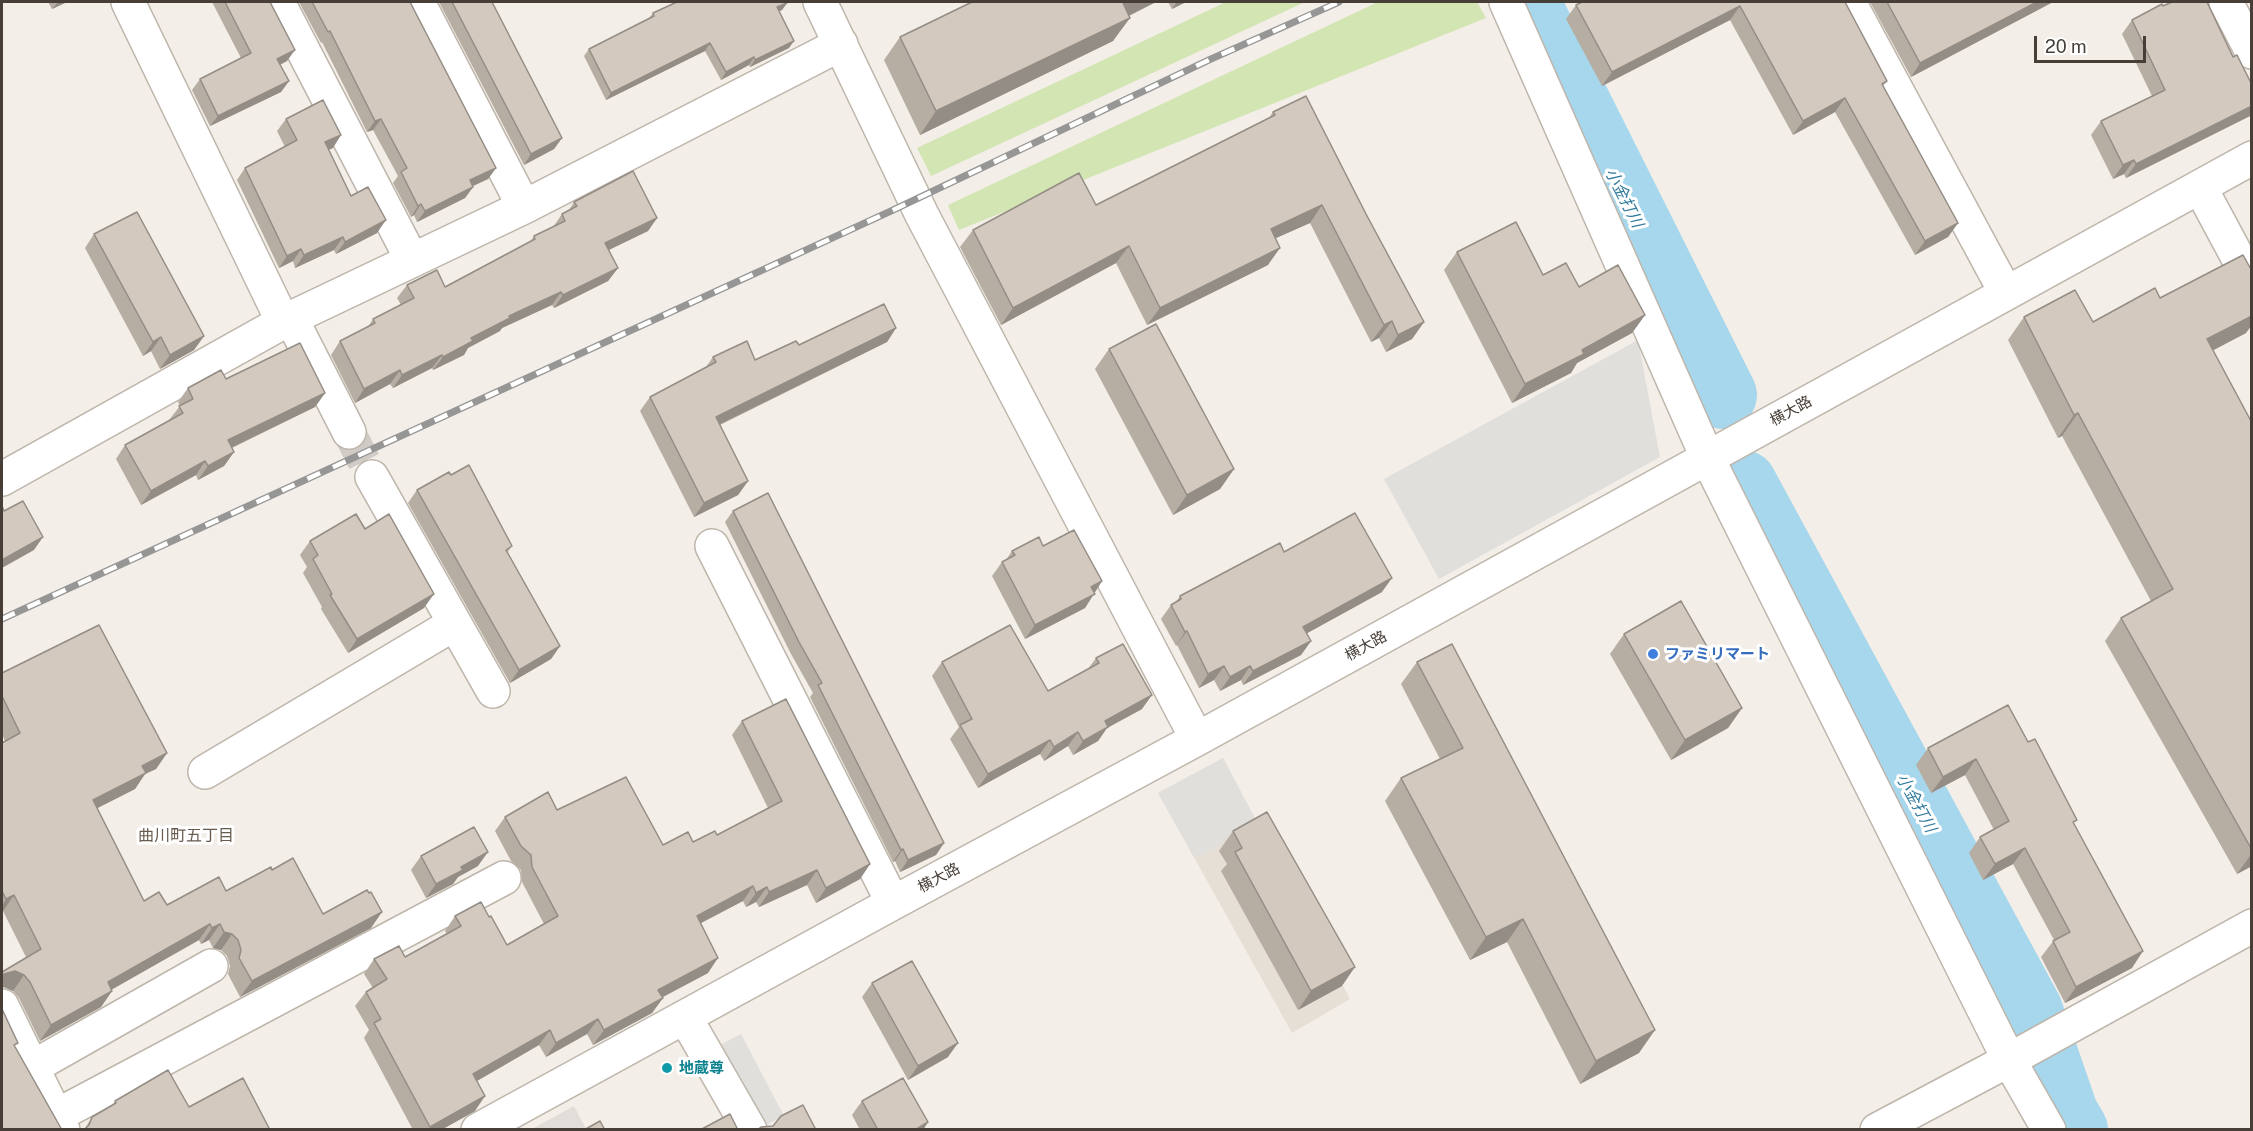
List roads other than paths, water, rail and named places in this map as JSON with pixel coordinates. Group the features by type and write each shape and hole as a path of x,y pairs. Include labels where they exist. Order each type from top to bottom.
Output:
{"street":[{"path":"128,2 287,320 349,432"},
{"path":"278,2 412,261"},
{"path":"418,2 524,207"},
{"path":"820,2 922,215 1197,739"},
{"path":"1506,2 1707,457 2009,1060 2049,1130"},
{"path":"1849,2 2006,293"},
{"path":"2226,2 2252,52"},
{"path":"2,479 287,320 524,207 841,44"},
{"name":"横大路","path":"478,1130 1197,739 2252,158"},
{"path":"2200,187 2252,284"},
{"path":"372,477 493,691"},
{"path":"712,546 892,903"},
{"path":"205,772 454,624"},
{"path":"2,1006 30,1068 59,1123 504,878"},
{"path":"1877,1130 2252,926"},
{"path":"30,1068 211,966"},
{"path":"685,1017 750,1130"}],"waterway":[{"name":"小金打川","path":"1526,2 1723,395"},
{"name":"小金打川","path":"1743,484 2029,1011 2065,1115 2074,1130"}],"tunnel":[{"path":"349,432 372,477"}],"railway":[{"path":"2,619 891,211 1211,59 1339,2"}],"place":[{"name":"ファミリマート","path":"1653,654"},
{"name":"地蔵尊","path":"667,1068"}],"district":[{"name":"曲川町五丁目","path":"186,836"}]}
